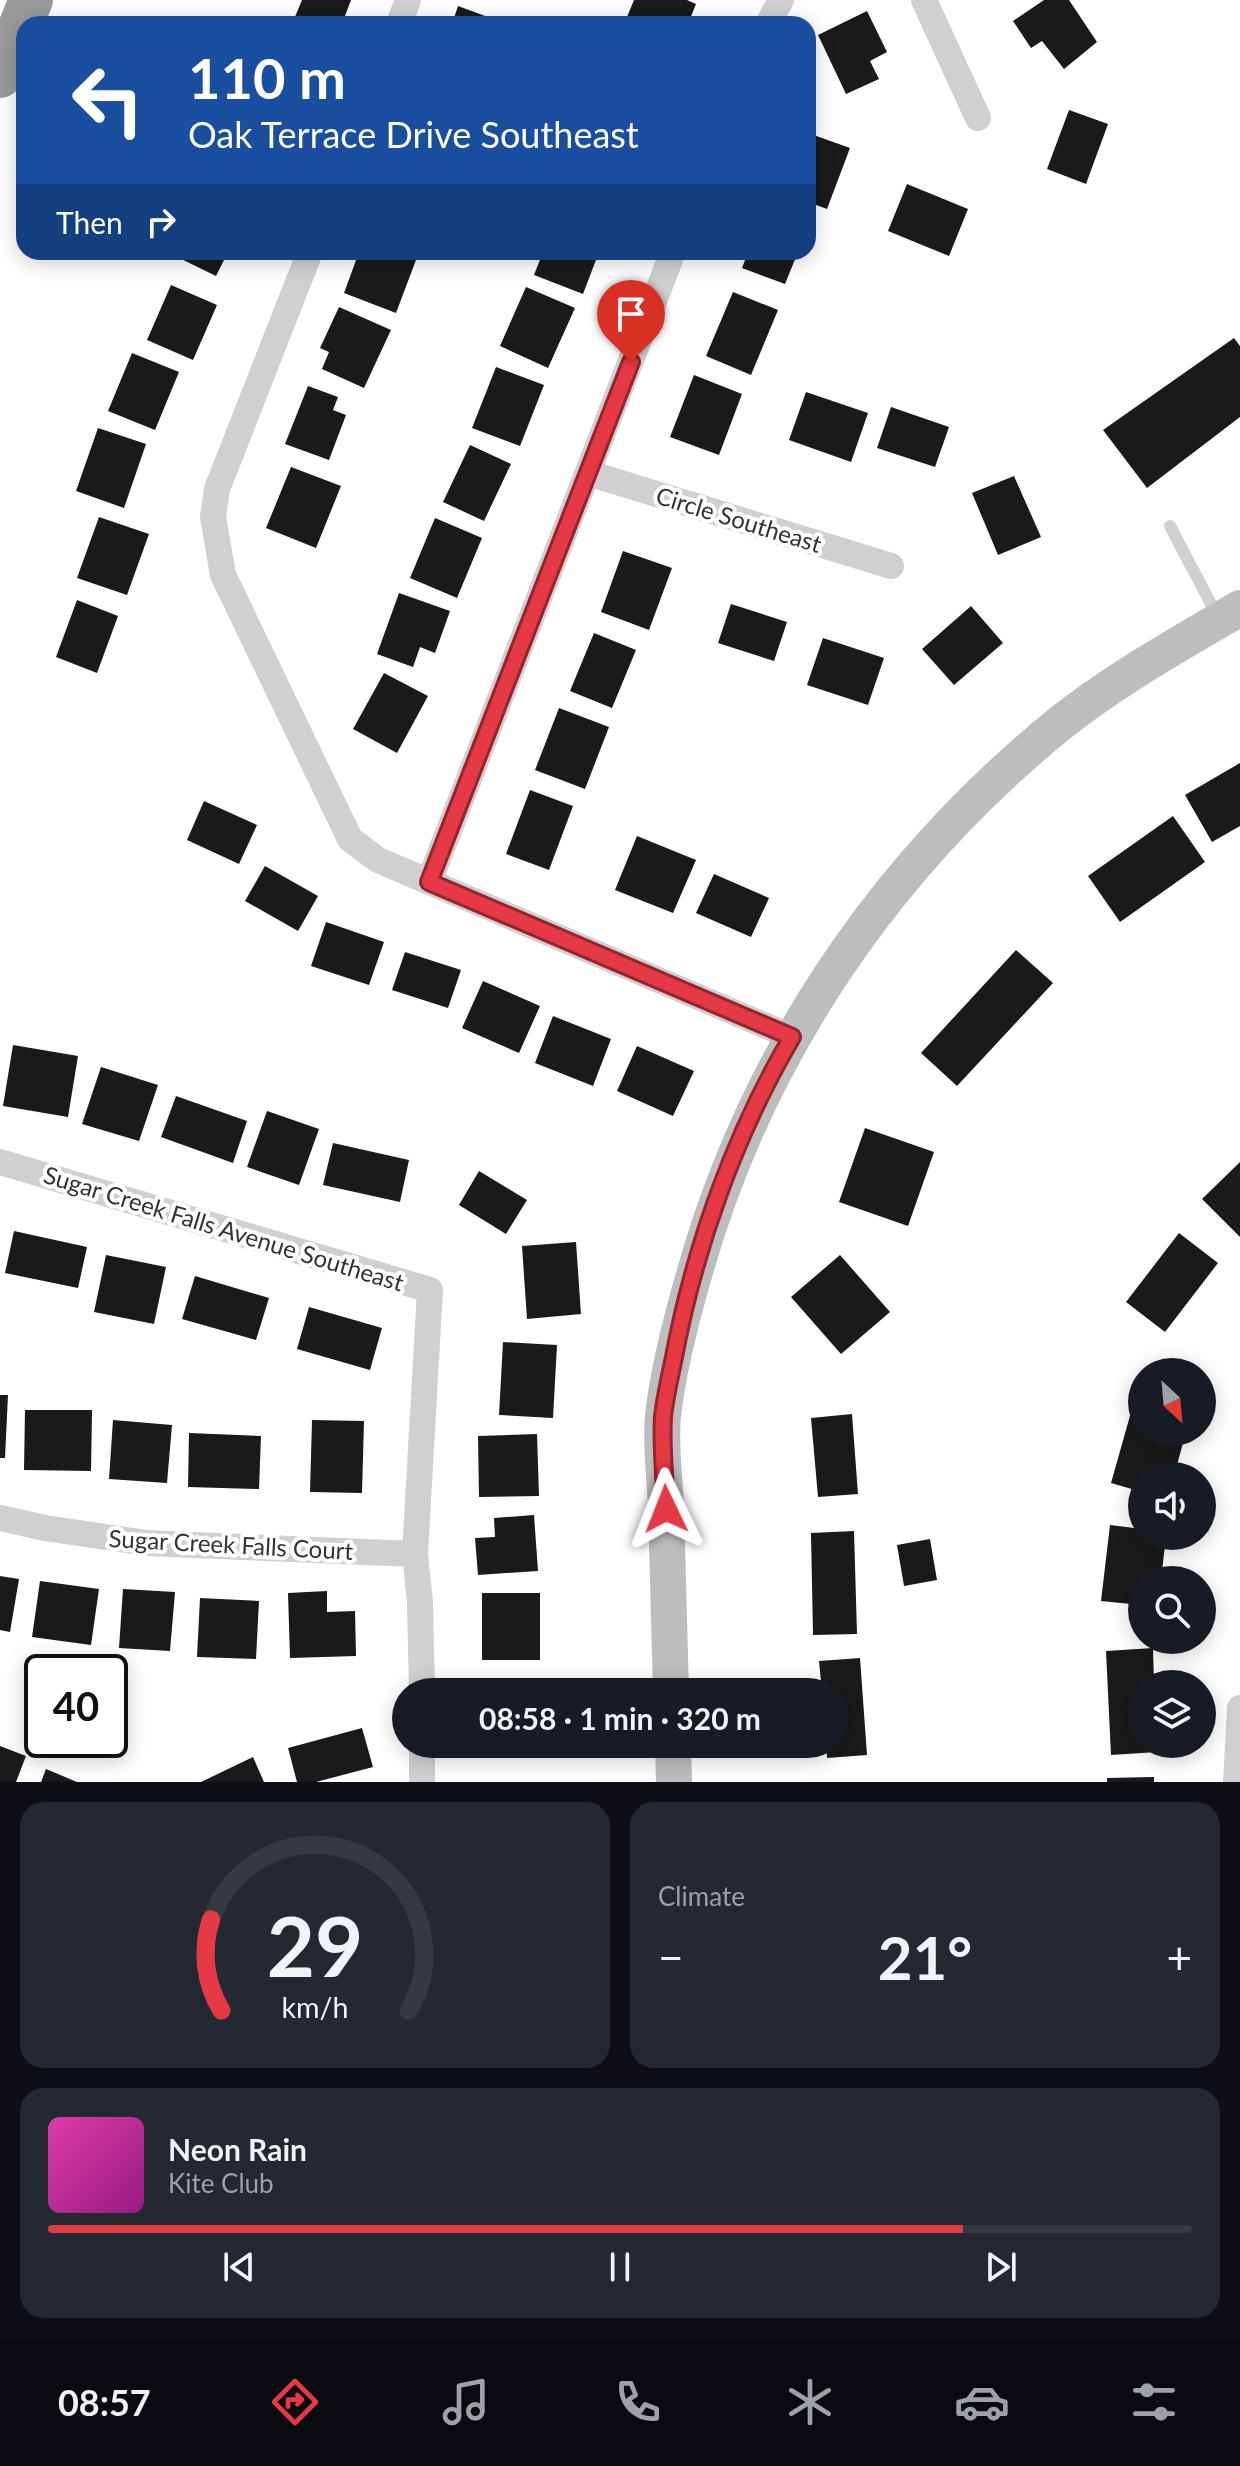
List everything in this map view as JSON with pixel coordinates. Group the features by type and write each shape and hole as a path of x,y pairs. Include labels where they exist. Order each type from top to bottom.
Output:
{"highway":[{"path":"0,76 16,37"}],"street":[{"path":"924,0 978,118"},
{"path":"307,260 217,489 213,517 223,575 350,839 378,860 792,1037"},
{"path":"429,882 670,260"},
{"name":"Circle Southeast","path":"588,473 891,566"},
{"path":"671,1678 663,1418 679,1333 705,1233 737,1148 775,1067 820,989 873,914 929,846 992,782 1060,724 1133,671 1230,614"},
{"name":"Sugar Creek Falls Avenue Southeast","path":"0,1162 430,1290 415,1554 420,1602 422,1678"},
{"name":"Sugar Creek Falls Court","path":"0,1518 146,1543 415,1554"},
{"path":"1236,1782 1240,1708"},
{"path":"422,1758 422,1782"},
{"path":"673,1758 674,1782"}],"lane":[{"path":"1170,526 1230,614"}],"building":[{"path":"302,0 351,0 345,16 295,16"},
{"path":"634,0 687,0 696,4 691,16 627,16"},
{"path":"1044,0 1069,0 1097,42 1064,69 1042,41 1031,48 1013,21"},
{"path":"458,6 485,16 455,16"},
{"path":"867,11 887,52 870,61 879,79 846,94 818,35"},
{"path":"1069,110 1108,124 1086,184 1047,169"},
{"path":"816,136 850,148 827,209 816,205"},
{"path":"907,184 968,209 949,256 888,231"},
{"path":"183,260 224,260 216,276"},
{"path":"356,260 416,260 396,313 344,293"},
{"path":"540,260 596,260 583,294 534,275"},
{"path":"745,260 795,260 785,284 742,268"},
{"path":"171,285 217,305 193,360 147,340"},
{"path":"526,287 575,308 548,368 500,346"},
{"path":"733,292 778,310 751,375 706,356"},
{"path":"339,307 391,330 364,388 322,369 329,352 320,348"},
{"path":"1234,338 1240,346 1240,417 1147,488 1103,430"},
{"path":"132,353 179,372 155,430 108,411"},
{"path":"496,367 544,385 520,446 472,428"},
{"path":"694,375 742,394 719,455 670,437"},
{"path":"308,386 338,397 333,410 346,415 329,460 285,444"},
{"path":"806,392 868,413 851,462 789,440"},
{"path":"891,407 949,427 935,467 877,448"},
{"path":"98,428 146,444 124,508 76,491"},
{"path":"470,445 511,464 484,521 443,502"},
{"path":"291,467 341,486 316,548 266,528"},
{"path":"1014,476 1041,537 998,555 972,493"},
{"path":"99,517 149,534 127,595 77,578"},
{"path":"435,518 482,538 457,598 410,578"},
{"path":"623,551 672,568 649,630 601,612"},
{"path":"399,593 450,611 435,653 420,647 413,667 377,654"},
{"path":"77,600 118,616 97,673 56,657"},
{"path":"731,604 787,622 774,661 718,643"},
{"path":"971,606 1003,643 954,685 922,649"},
{"path":"594,633 636,650 612,708 570,691"},
{"path":"823,638 884,658 868,705 807,685"},
{"path":"384,673 428,696 397,753 353,729"},
{"path":"559,708 609,727 585,789 535,770"},
{"path":"1240,763 1240,826 1212,842 1185,795"},
{"path":"530,790 573,806 549,870 506,854"},
{"path":"204,801 257,825 239,864 187,840"},
{"path":"1173,816 1205,862 1120,922 1088,876"},
{"path":"637,836 696,860 673,913 615,890"},
{"path":"265,866 318,896 298,931 245,901"},
{"path":"714,874 769,898 751,937 696,913"},
{"path":"326,922 384,942 369,985 311,966"},
{"path":"1016,950 1053,983 957,1086 921,1053"},
{"path":"405,952 461,970 448,1008 392,990"},
{"path":"483,981 540,1006 519,1053 462,1028"},
{"path":"553,1016 611,1039 593,1086 535,1063"},
{"path":"13,1045 78,1056 68,1117 3,1106"},
{"path":"637,1046 694,1071 673,1116 617,1091"},
{"path":"101,1067 158,1085 139,1141 82,1124"},
{"path":"176,1096 247,1121 233,1163 161,1137"},
{"path":"267,1111 319,1129 299,1185 247,1167"},
{"path":"865,1128 934,1152 908,1226 839,1202"},
{"path":"333,1143 409,1160 400,1202 323,1185"},
{"path":"1240,1162 1240,1237 1202,1199"},
{"path":"479,1171 527,1200 506,1234 459,1205"},
{"path":"14,1231 87,1247 78,1288 5,1273"},
{"path":"1179,1233 1218,1263 1165,1332 1126,1302"},
{"path":"576,1242 581,1314 527,1319 522,1246"},
{"path":"106,1255 166,1267 154,1324 94,1312"},
{"path":"840,1255 890,1312 841,1354 791,1297"},
{"path":"195,1276 269,1298 256,1340 182,1319"},
{"path":"309,1307 382,1328 370,1370 297,1349"},
{"path":"503,1342 557,1345 553,1418 499,1415"},
{"path":"0,1395 8,1395 5,1458 0,1458"},
{"path":"25,1410 92,1410 91,1471 24,1470"},
{"path":"852,1414 858,1494 818,1497 811,1418"},
{"path":"113,1420 172,1425 167,1483 109,1479"},
{"path":"312,1420 364,1421 362,1493 310,1492"},
{"path":"1128,1423 1128,1446 1182,1446 1178,1462 1128,1462 1128,1488 1111,1483"},
{"path":"189,1433 261,1436 259,1489 188,1487"},
{"path":"537,1434 539,1496 479,1497 478,1436"},
{"path":"534,1515 538,1571 478,1575 475,1538 495,1537 494,1518"},
{"path":"1110,1525 1128,1527 1128,1550 1164,1550 1163,1566 1128,1566 1128,1604 1101,1601"},
{"path":"854,1531 857,1634 813,1635 811,1533"},
{"path":"930,1539 937,1580 904,1586 897,1545"},
{"path":"0,1576 19,1579 10,1632 0,1630"},
{"path":"40,1581 99,1589 91,1645 32,1637"},
{"path":"123,1589 175,1592 170,1651 119,1648"},
{"path":"327,1591 327,1612 355,1611 356,1656 290,1658 288,1593"},
{"path":"482,1593 540,1593 540,1660 482,1660"},
{"path":"200,1598 259,1601 256,1659 197,1657"},
{"path":"1128,1650 1128,1654 1153,1654 1154,1670 1128,1670 1128,1754 1111,1755 1106,1651"},
{"path":"860,1658 867,1755 848,1756 848,1678 821,1678 819,1661"},
{"path":"362,1728 373,1767 316,1782 297,1782 288,1748"},
{"path":"0,1746 25,1758 16,1782 0,1782"},
{"path":"253,1757 264,1782 201,1782"},
{"path":"46,1769 77,1782 41,1782"},
{"path":"1154,1777 1154,1782 1107,1782 1107,1778"}],"route":[{"path":"631,362 429,882 792,1037 737,1148 705,1233 681,1319 663,1418 666,1509"}]}
